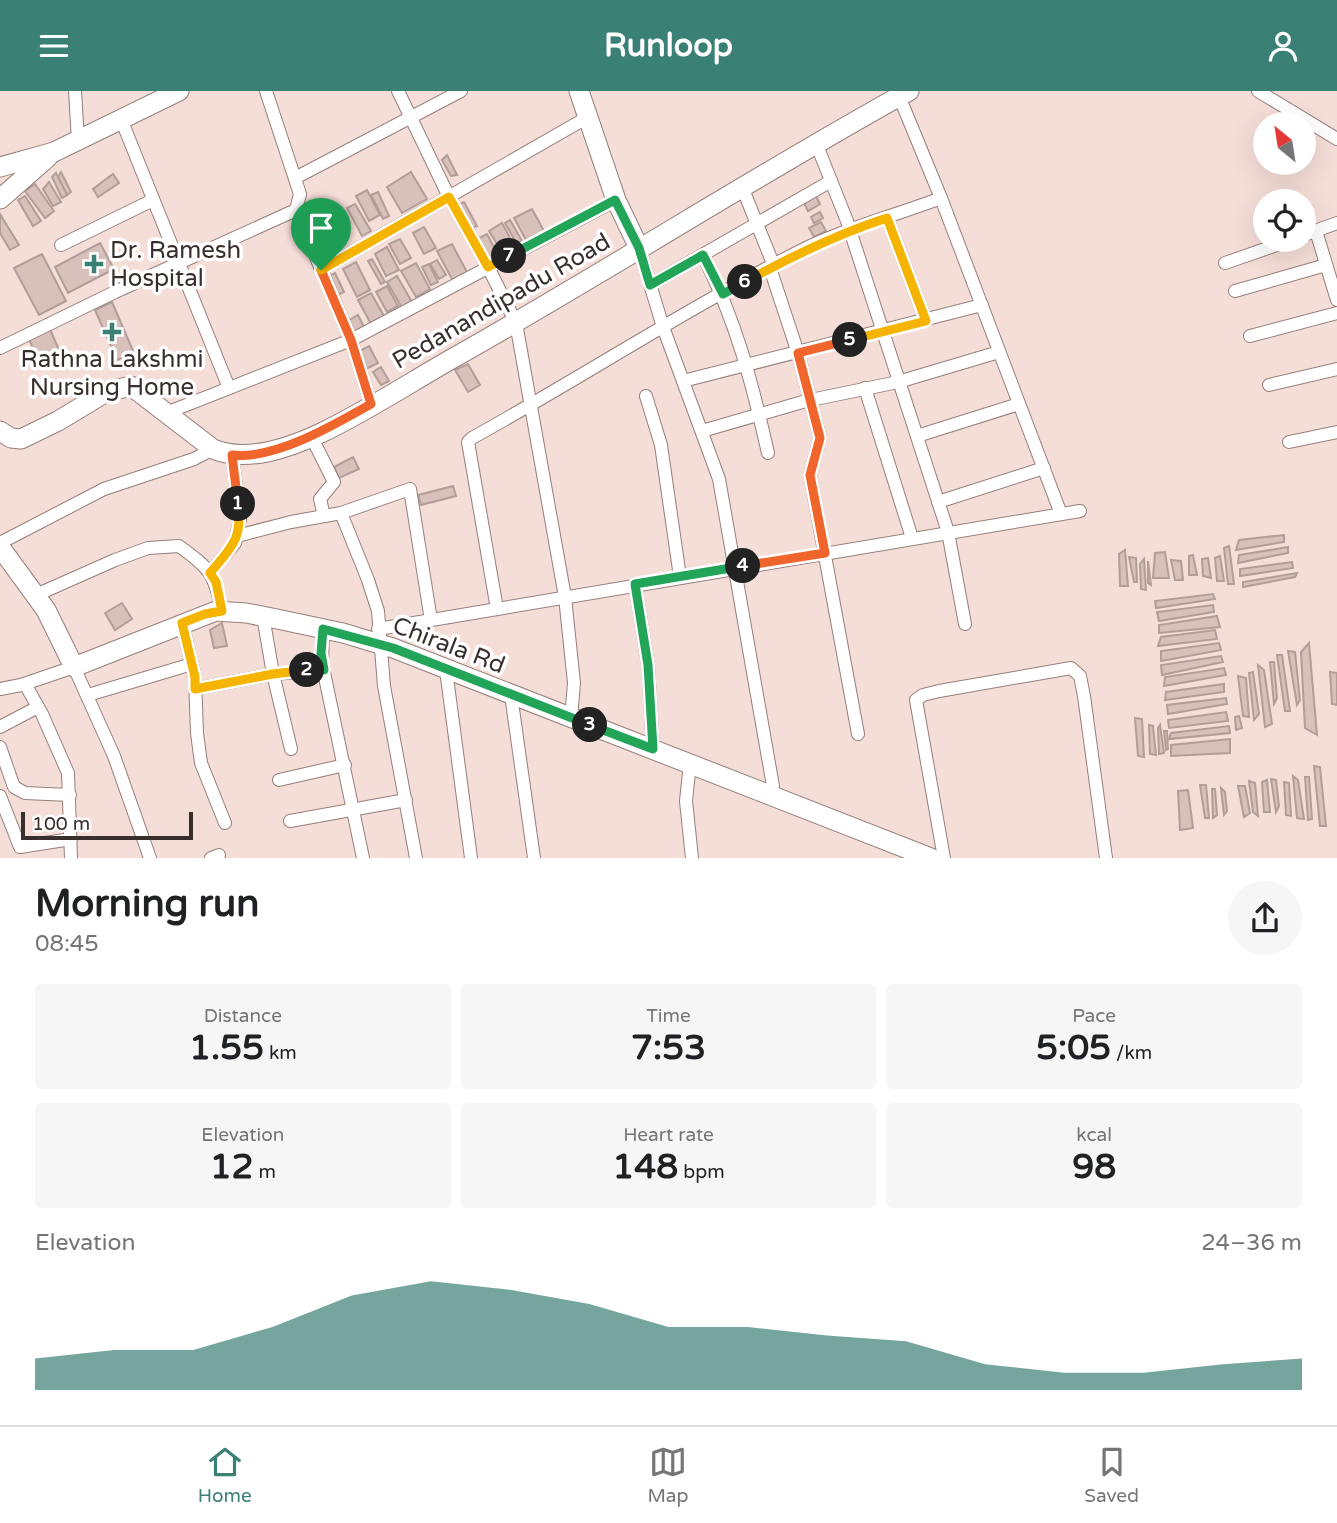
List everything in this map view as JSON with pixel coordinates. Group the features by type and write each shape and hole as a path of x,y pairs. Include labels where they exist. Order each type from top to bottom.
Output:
{"main road":[{"path":"0,167 54,152 179,91"},
{"path":"579,91 615,200 639,248"},
{"name":"Pedanandipadu Road","path":"223,452 265,452 311,436 516,323 816,142 904,94"},
{"path":"0,199 54,152"},
{"path":"0,431 11,438 21,439 58,421 106,392 131,386 223,452"},
{"path":"0,545 46,610 74,667"},
{"name":"Chirala Rd","path":"74,667 205,614 222,611 379,636 446,670 931,858"}],"street":[{"path":"75,91 78,141"},
{"path":"266,91 300,194 296,210 351,340 371,404"},
{"path":"398,91 449,197 516,323 565,597 574,683 571,718"},
{"path":"295,178 461,91"},
{"path":"1258,91 1337,139"},
{"path":"904,94 1061,514"},
{"path":"321,270 588,117"},
{"path":"121,119 229,388"},
{"path":"816,142 849,230 948,533 965,624"},
{"path":"650,285 831,181"},
{"path":"741,187 758,223 772,267 820,438 810,475 858,734"},
{"path":"497,609 468,442 663,327 808,248 849,230 941,198"},
{"path":"166,413 351,340 615,200"},
{"path":"61,245 153,201"},
{"path":"0,348 296,210"},
{"path":"887,218 926,321"},
{"path":"1316,231 1337,223"},
{"path":"1316,245 1326,265 1337,300"},
{"path":"639,248 663,327 719,479 774,786 771,795"},
{"path":"1225,263 1257,252"},
{"path":"703,255 723,294 747,365 768,453"},
{"path":"1236,291 1326,265"},
{"path":"684,381 982,305"},
{"path":"1250,336 1337,313"},
{"path":"702,431 999,352"},
{"path":"1269,385 1337,369"},
{"path":"865,388 912,538"},
{"path":"646,396 661,445 680,577"},
{"path":"917,436 1019,404"},
{"path":"1289,442 1337,432"},
{"path":"311,436 334,482 320,499 324,516"},
{"path":"0,545 104,489 223,452 240,519 235,543 210,573"},
{"path":"938,502 1044,468"},
{"path":"237,536 341,513 410,489 431,620"},
{"path":"379,636 431,620 1080,511"},
{"path":"341,513 368,580 377,611 384,686 416,858"},
{"path":"36,595 148,548 179,545 203,564 216,582 222,611"},
{"path":"635,584 648,665 653,749"},
{"path":"263,616 273,674 291,749"},
{"path":"182,623 192,664 201,763 225,823"},
{"path":"323,629 321,653 363,858"},
{"path":"88,695 192,664"},
{"path":"0,689 26,684 74,667 126,787 150,858"},
{"path":"944,858 916,699 939,691 1071,668 1080,676 1106,858"},
{"path":"195,689 273,674 324,670"},
{"path":"446,670 471,858"},
{"path":"26,684 68,773 71,858"},
{"path":"511,695 534,858"},
{"path":"0,727 38,706"},
{"path":"0,747 14,787 25,793 70,795"},
{"path":"690,763 686,801 692,858"},
{"path":"279,780 345,765"},
{"path":"14,787 0,794 20,847 71,839"},
{"path":"290,821 405,800"}],"building":[{"path":"447,155 457,175 451,176 442,160"},
{"path":"61,172 71,192 67,195 58,177"},
{"path":"411,172 427,199 402,213 387,187"},
{"path":"56,173 67,195 62,198 52,177"},
{"path":"113,174 119,183 98,197 93,189"},
{"path":"49,182 61,202 53,206 43,189"},
{"path":"35,184 54,211 45,218 25,191"},
{"path":"367,190 380,215 369,221 356,196"},
{"path":"378,192 389,216 383,219 371,195"},
{"path":"25,196 41,221 33,226 18,200"},
{"path":"816,196 820,204 808,211 804,203"},
{"path":"464,202 477,226 470,229 456,206"},
{"path":"355,204 371,231 362,236 347,208"},
{"path":"532,209 544,231 526,240 514,218"},
{"path":"820,212 823,218 814,223 811,217"},
{"path":"0,214 19,245 10,250 0,233"},
{"path":"328,218 339,241 329,246 318,223"},
{"path":"510,220 522,241 517,244 505,223"},
{"path":"821,222 826,231 814,237 809,228"},
{"path":"318,223 328,247 317,252 307,227"},
{"path":"502,223 514,245 502,252 489,231"},
{"path":"424,227 436,248 424,254 413,233"},
{"path":"487,234 498,255 488,260 477,239"},
{"path":"400,239 411,258 400,264 389,244"},
{"path":"100,243 114,269 68,293 55,267"},
{"path":"452,244 468,274 453,281 437,251"},
{"path":"387,247 399,270 386,276 375,254"},
{"path":"42,254 66,301 39,315 14,268"},
{"path":"372,259 385,282 381,284 368,261"},
{"path":"437,260 446,275 439,279 430,264"},
{"path":"356,262 370,290 357,297 343,269"},
{"path":"416,263 430,289 416,297 401,271"},
{"path":"429,264 438,282 431,285 422,267"},
{"path":"335,273 344,292 335,296 325,278"},
{"path":"397,276 412,302 402,308 387,282"},
{"path":"387,286 398,306 387,312 376,292"},
{"path":"371,293 384,316 371,324 358,300"},
{"path":"112,302 134,353 117,360 95,310"},
{"path":"358,315 364,327 352,334 346,322"},
{"path":"50,329 59,350 38,360 29,339"},
{"path":"369,346 378,363 366,369 358,352"},
{"path":"468,364 480,385 468,392 455,370"},
{"path":"381,367 389,381 381,385 373,372"},
{"path":"353,457 359,469 339,478 334,467"},
{"path":"453,486 456,496 421,505 418,495"},
{"path":"1284,535 1284,542 1236,550 1239,540"},
{"path":"1229,546 1234,584 1228,584 1224,548"},
{"path":"1288,547 1288,553 1238,563 1239,555"},
{"path":"1125,550 1128,586 1120,586 1119,554"},
{"path":"1165,552 1169,578 1153,578 1155,553"},
{"path":"1193,555 1197,575 1189,575 1189,556"},
{"path":"1220,556 1224,581 1217,581 1215,558"},
{"path":"1129,557 1136,558 1137,582 1134,582"},
{"path":"1208,558 1211,578 1203,576 1202,559"},
{"path":"1144,559 1146,590 1141,589 1140,564"},
{"path":"1171,560 1181,561 1183,580 1175,580"},
{"path":"1148,561 1151,585 1148,583"},
{"path":"1292,562 1293,568 1240,576 1240,569"},
{"path":"1297,573 1295,577 1243,587 1243,582"},
{"path":"1213,594 1215,599 1156,608 1155,601"},
{"path":"122,603 132,619 115,630 105,613"},
{"path":"1213,605 1214,612 1159,621 1157,612"},
{"path":"1217,616 1220,627 1159,633 1159,625"},
{"path":"222,623 227,646 214,648 210,630"},
{"path":"1215,630 1217,639 1158,646 1161,637"},
{"path":"1219,643 1221,650 1161,661 1161,651"},
{"path":"1309,643 1317,735 1305,728 1301,652"},
{"path":"1288,651 1295,652 1300,700 1297,705"},
{"path":"1277,655 1282,655 1290,711 1285,711"},
{"path":"1221,656 1223,662 1162,675 1161,665"},
{"path":"1270,662 1274,662 1277,698 1274,704"},
{"path":"1258,665 1264,670 1272,724 1265,727"},
{"path":"1224,668 1226,675 1164,686 1165,677"},
{"path":"1253,672 1259,714 1254,720 1249,673"},
{"path":"1330,672 1337,673 1337,705 1332,704"},
{"path":"1238,676 1246,678 1249,717 1243,716"},
{"path":"1224,684 1224,692 1165,700 1166,692"},
{"path":"1226,698 1227,704 1168,714 1167,705"},
{"path":"1226,712 1228,721 1169,728 1168,720"},
{"path":"1239,716 1242,728 1236,730 1235,717"},
{"path":"1135,718 1142,719 1144,757 1138,756"},
{"path":"1149,725 1153,726 1156,755 1150,754"},
{"path":"1160,725 1164,753 1159,754 1158,728"},
{"path":"1229,726 1230,733 1169,739 1171,733"},
{"path":"1164,731 1167,731 1166,750"},
{"path":"1230,739 1230,753 1171,756 1171,745"},
{"path":"1314,766 1320,767 1326,826 1320,826"},
{"path":"1293,776 1298,780 1304,819 1297,818"},
{"path":"1305,777 1309,777 1312,819 1308,820"},
{"path":"1271,779 1276,780 1279,806 1276,812"},
{"path":"1267,780 1270,812 1264,812 1262,782"},
{"path":"1249,781 1255,783 1258,816 1253,812"},
{"path":"1284,782 1289,783 1291,816 1286,815"},
{"path":"1200,785 1206,785 1209,818 1205,818"},
{"path":"1238,786 1245,786 1250,813 1244,817"},
{"path":"1221,788 1225,792 1227,811 1224,815"},
{"path":"1212,789 1215,789 1217,815 1213,818"},
{"path":"1188,790 1193,828 1180,830 1178,791"}],"place":[{"name":"Dr. Ramesh Hospital","path":"94,264"},
{"name":"Rathna Lakshmi Nursing Home","path":"112,332"}],"route":[{"path":"449,197 488,267 615,200 639,248 650,285 703,255 723,294 808,248 849,230 887,218 926,321 798,353 820,438 810,475 825,553 635,584 648,665 653,749 393,648 323,629 321,653 324,670 273,674 195,689 195,677 182,623 222,611 216,582 210,573 235,543 240,519 232,455 265,452 320,433 371,404 351,340 321,270 449,197"}]}
